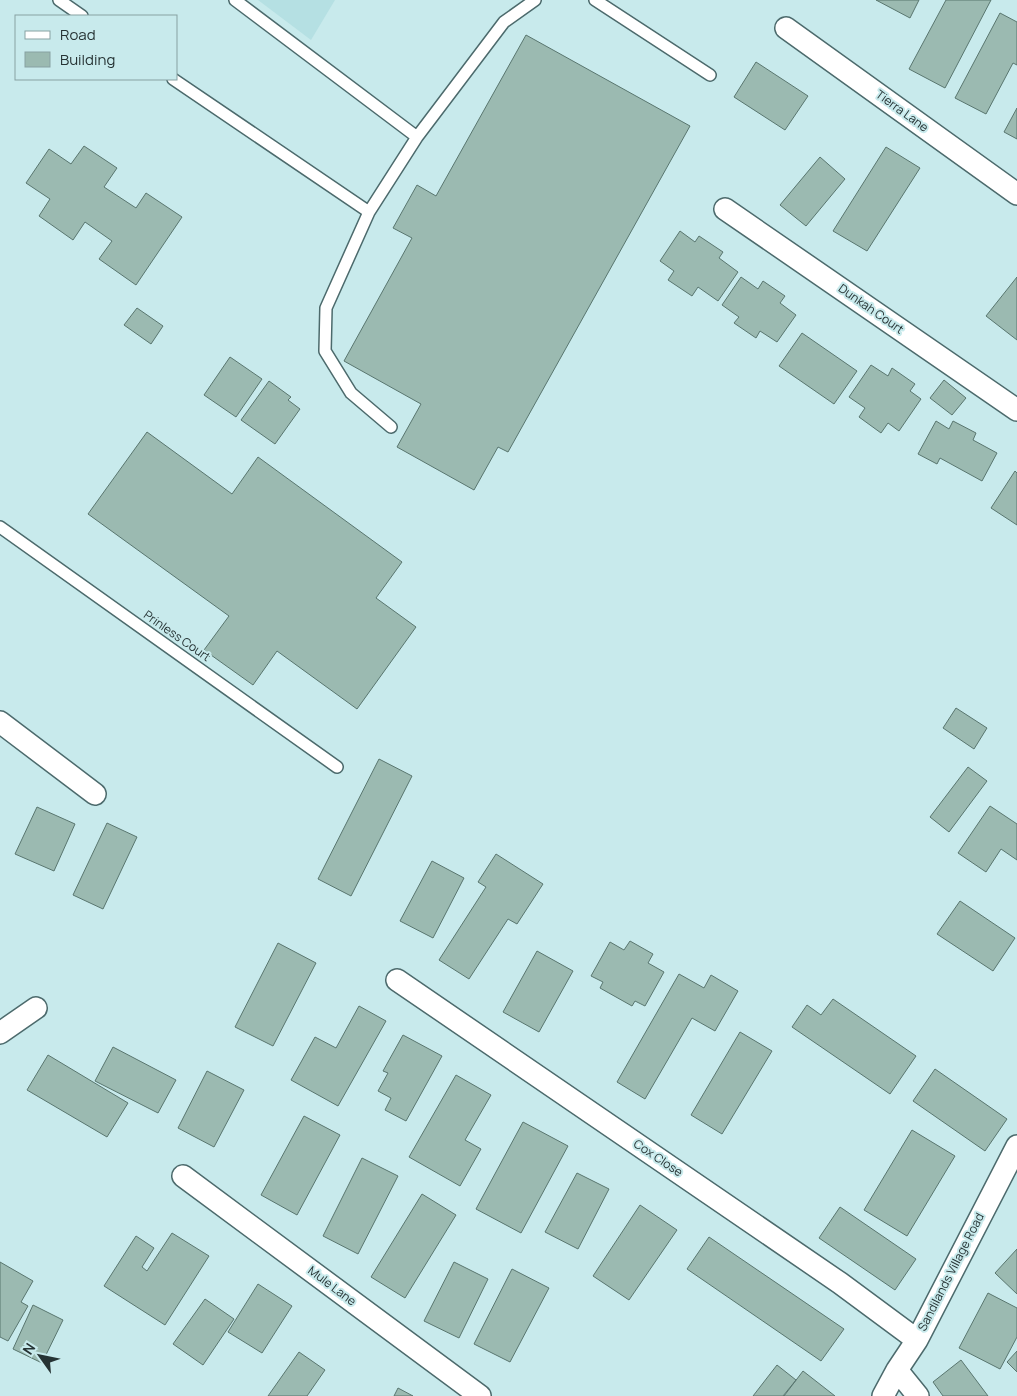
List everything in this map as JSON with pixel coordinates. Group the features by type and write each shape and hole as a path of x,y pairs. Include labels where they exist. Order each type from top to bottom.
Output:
{"street":[{"name":"Tierra Lane","path":"786,28 1017,194"},
{"name":"Dunkah Court","path":"725,209 1017,410"},
{"path":"0,722 94,794"},
{"name":"Cox Close","path":"397,980 832,1277 916,1340"},
{"path":"0,1033 36,1008"},
{"name":"Sandilands Village Road","path":"883,1396 1010,1178 1017,1146"},
{"name":"Mule Lane","path":"183,1176 480,1396"},
{"path":"897,1370 918,1396"}],"lane":[{"path":"58,0 80,15"},
{"path":"235,0 416,137"},
{"path":"391,426 351,393 325,351 326,308 369,212 416,137 504,22 535,0"},
{"path":"595,0 710,74"},
{"path":"174,80 369,212"},
{"name":"Prinless Court","path":"0,527 337,767"}],"shaded area":[{"path":"258,0 335,0 311,40"}],"building":[{"path":"876,0 919,0 910,18"},
{"path":"946,0 991,0 945,88 909,69"},
{"path":"1000,13 1017,22 1017,65 1013,63 986,114 955,98"},
{"path":"526,35 690,126 508,452 498,447 474,490 397,447 421,404 344,361 412,238 393,228 417,185 436,196"},
{"path":"756,62 808,96 785,130 734,97"},
{"path":"1017,108 1017,139 1004,132"},
{"path":"84,146 117,168 104,187 136,208 146,193 182,217 136,285 99,259 112,241 85,222 73,240 39,216 50,199 26,183 49,149 71,164"},
{"path":"886,147 920,168 867,251 833,231"},
{"path":"820,157 845,179 806,226 780,205"},
{"path":"680,231 695,242 699,236 723,252 719,258 738,272 718,301 698,287 692,296 668,280 674,271 660,261"},
{"path":"741,277 758,289 763,281 785,296 780,303 796,315 777,342 760,331 756,338 734,323 739,317 722,305"},
{"path":"1017,277 1017,340 986,316"},
{"path":"137,308 163,326 151,344 124,325"},
{"path":"802,333 857,371 834,404 779,366"},
{"path":"230,357 262,379 236,417 204,395"},
{"path":"871,365 888,376 892,368 915,384 910,391 921,399 899,431 888,423 881,433 859,417 865,408 849,397"},
{"path":"944,380 966,398 952,415 930,398"},
{"path":"269,381 291,397 288,400 300,409 275,444 241,420"},
{"path":"936,421 949,429 953,421 976,433 973,440 997,453 982,481 940,458 937,464 918,454"},
{"path":"147,432 232,494 258,457 402,562 376,598 416,627 357,709 277,651 253,685 204,650 229,616 88,514"},
{"path":"1015,471 1017,473 1017,525 991,508"},
{"path":"956,708 987,728 974,749 943,728"},
{"path":"379,759 412,776 351,896 318,879"},
{"path":"968,767 987,781 949,832 930,817"},
{"path":"990,806 1017,824 1017,860 1001,849 986,872 958,853"},
{"path":"37,807 75,824 54,871 15,854"},
{"path":"107,823 137,837 103,909 73,895"},
{"path":"496,854 543,884 517,924 508,919 469,979 439,960 486,887 478,882"},
{"path":"432,861 464,878 433,938 400,921"},
{"path":"960,901 1015,938 993,971 937,934"},
{"path":"630,941 653,954 648,963 664,972 645,1006 635,1001 632,1006 600,988 603,982 591,976 610,942 624,950"},
{"path":"278,943 316,963 273,1046 235,1027"},
{"path":"537,951 573,971 539,1032 503,1012"},
{"path":"679,974 704,988 711,975 738,991 715,1031 692,1018 645,1099 617,1082"},
{"path":"833,999 916,1056 890,1094 792,1027 807,1005 821,1015"},
{"path":"359,1006 386,1021 338,1106 291,1080 315,1037 336,1048"},
{"path":"740,1032 772,1051 722,1134 691,1115"},
{"path":"403,1035 442,1056 406,1121 385,1110 391,1098 378,1091 388,1073 383,1071"},
{"path":"113,1047 176,1080 158,1113 95,1081"},
{"path":"48,1055 128,1103 107,1137 27,1090"},
{"path":"935,1069 1007,1119 985,1151 913,1101"},
{"path":"207,1071 244,1090 214,1147 178,1128"},
{"path":"456,1075 491,1095 465,1140 481,1149 460,1186 409,1157"},
{"path":"304,1116 340,1135 297,1215 261,1195"},
{"path":"523,1122 568,1146 521,1233 476,1209"},
{"path":"912,1130 955,1156 907,1236 864,1210"},
{"path":"362,1158 398,1176 358,1254 323,1236"},
{"path":"577,1173 609,1189 578,1249 545,1232"},
{"path":"422,1194 456,1215 405,1298 371,1277"},
{"path":"640,1205 677,1230 629,1300 593,1276"},
{"path":"840,1207 916,1259 895,1290 819,1238"},
{"path":"172,1233 209,1256 165,1325 104,1286 136,1236 154,1248 142,1267 147,1271"},
{"path":"709,1237 844,1329 821,1361 687,1269"},
{"path":"1017,1249 1017,1294 995,1273"},
{"path":"0,1262 33,1281 21,1302 28,1306 8,1341 0,1337"},
{"path":"454,1262 488,1279 459,1338 424,1321"},
{"path":"512,1269 549,1288 510,1362 474,1344"},
{"path":"258,1284 292,1306 262,1353 228,1332"},
{"path":"988,1293 1017,1308 1017,1337 1000,1369 959,1348"},
{"path":"205,1299 234,1319 203,1365 173,1344"},
{"path":"33,1305 63,1320 42,1363 13,1349"},
{"path":"1017,1351 1017,1372 1007,1362"},
{"path":"299,1352 325,1370 307,1396 268,1396"},
{"path":"961,1360 988,1396 943,1396 933,1382"},
{"path":"777,1365 796,1380 783,1396 753,1396"},
{"path":"803,1371 835,1396 784,1396"},
{"path":"398,1388 413,1396 394,1396"}]}
